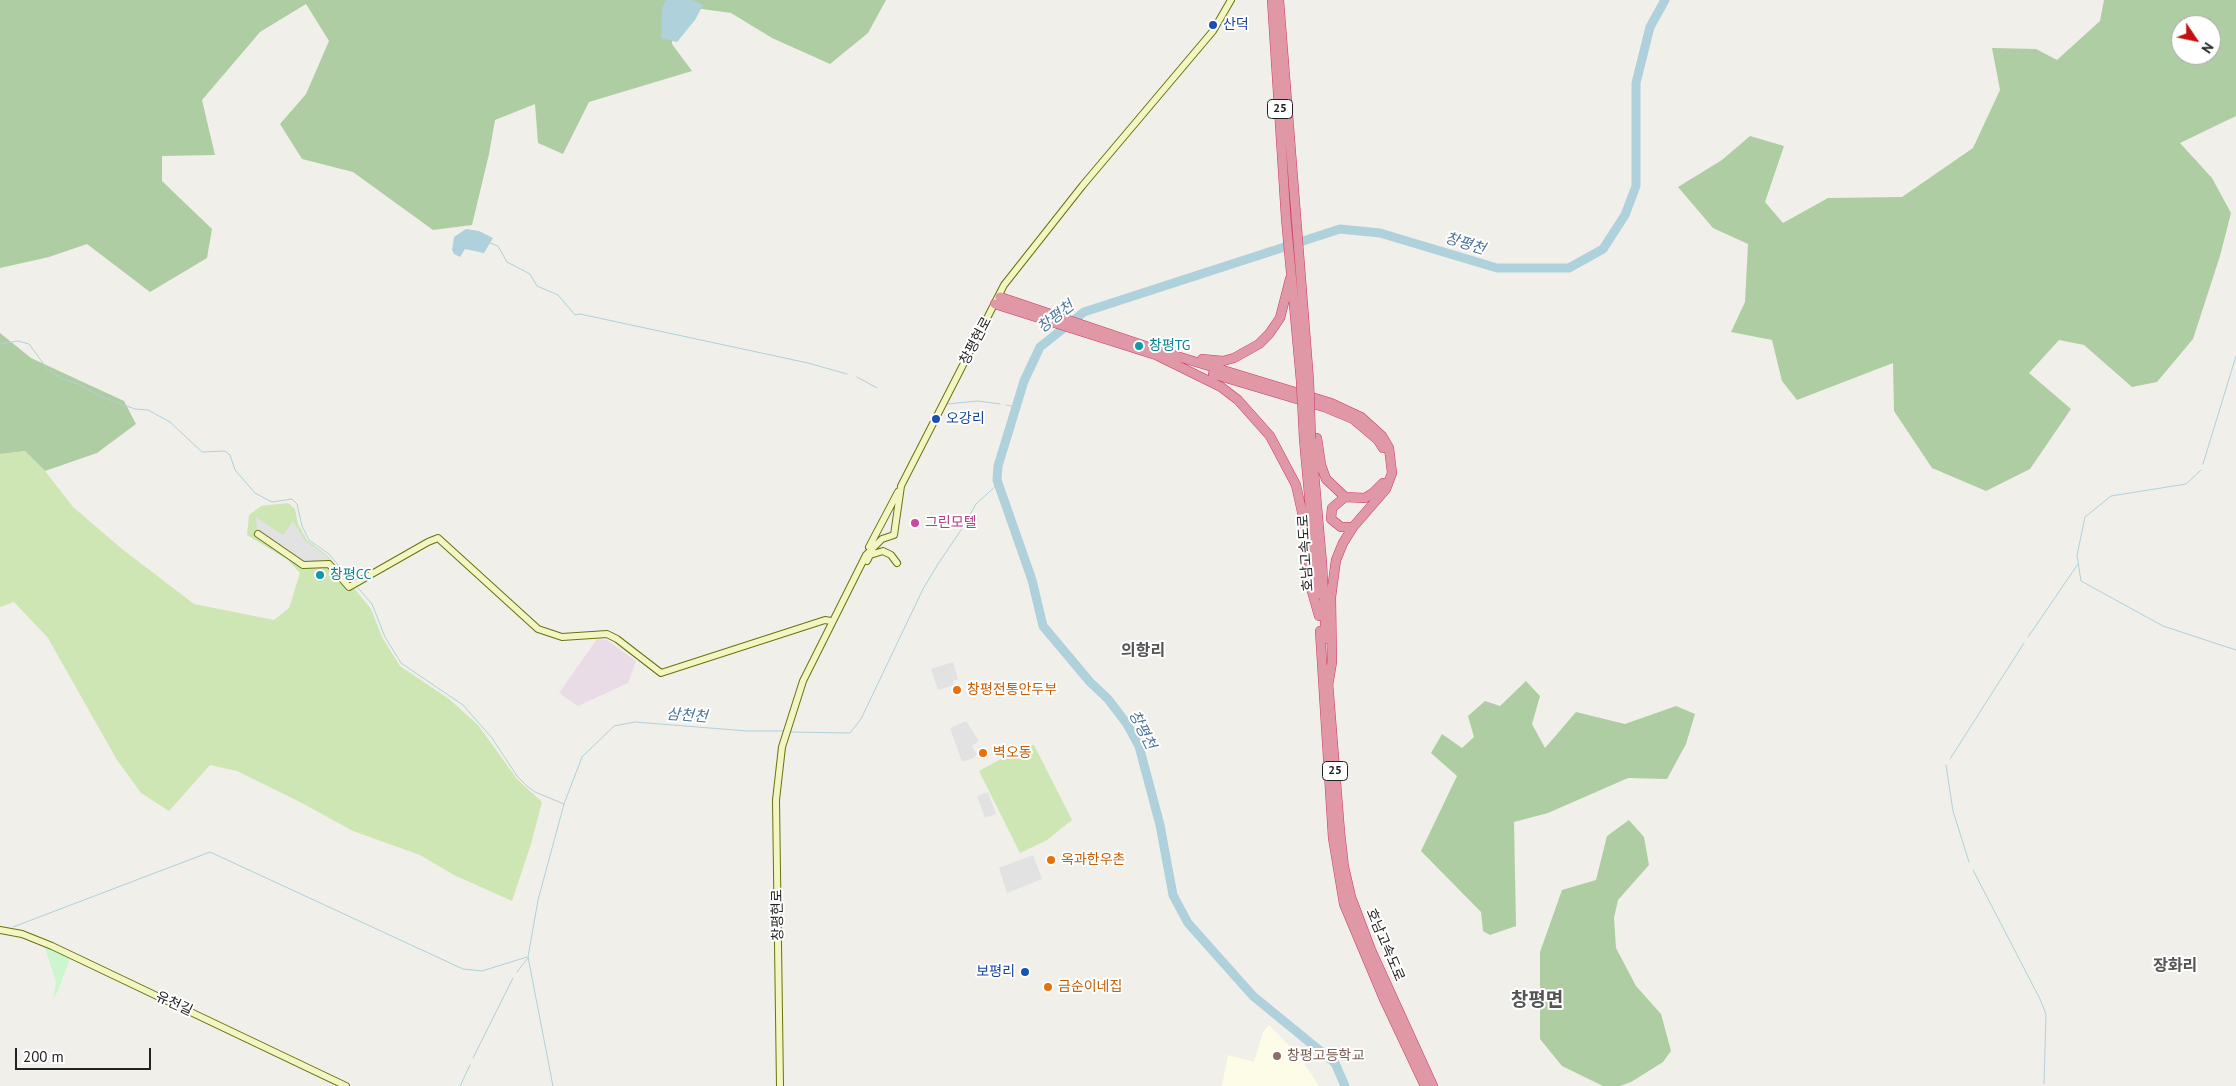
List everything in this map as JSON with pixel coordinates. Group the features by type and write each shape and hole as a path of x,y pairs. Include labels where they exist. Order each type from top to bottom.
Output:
{"highway":[{"name":"호남고속도로","path":"1272,0 1322,563 1328,686 1341,841 1351,897 1371,950 1433,1086"},
{"name":"호남고속도로","path":"1279,0 1291,216"},
{"path":"1159,353 1223,361 1247,352 1269,334 1280,318 1296,269"},
{"path":"998,300 1052,314 1113,334 1159,353 1266,391 1324,407 1352,419 1378,440 1384,451 1386,474 1382,485 1365,498 1345,497 1326,479 1311,439"},
{"path":"998,300 1042,320 1098,338 1159,353 1330,403 1361,417 1374,428 1389,448 1392,474 1386,488 1353,526 1342,543 1331,597 1332,662 1328,686"},
{"path":"1159,353 1222,388 1256,418 1270,436 1296,485 1307,534 1311,588 1319,616"},
{"name":"25","path":"1305,381 1311,439"},
{"name":"호남고속도로","path":"1311,439 1319,616 1333,838 1344,904 1384,999 1424,1086"},
{"path":"1345,497 1332,508 1331,519 1341,527 1353,526"}],"main road":[{"name":"창평현로","path":"780,1086 776,800 783,744 803,681 848,586 866,554 882,539 894,535 901,486 1014,272 1061,212 1213,31 1232,0"},
{"path":"866,554 901,486"},
{"path":"258,534 303,564 328,564 350,587 438,538 538,629 562,637 602,633 611,636 661,673 825,620 831,622"},
{"path":"848,586 858,577 870,555 876,552 883,551 891,555 898,563"},
{"name":"유천길","path":"0,930 18,932 52,946 346,1086"}],"shaded area":[{"path":"256,517 283,535 293,521 305,541 327,556 330,562 304,563 257,532"},
{"path":"597,639 607,640 636,661 628,683 578,706 559,693"},
{"path":"953,662 958,679 953,681 954,685 938,690 931,669"},
{"path":"966,721 979,741 972,746 977,754 974,758 962,762 950,728"},
{"path":"988,792 996,814 985,818 977,796"},
{"path":"1033,855 1042,879 1007,893 999,868"},
{"name":"창평고등학교","path":"1269,1025 1300,1057 1319,1086 1222,1086 1228,1055 1254,1062 1263,1032"}],"green space":[{"path":"0,0 886,0 868,33 830,64 772,38 731,13 673,5 672,44 692,71 589,102 563,154 538,143 535,104 495,120 472,225 433,230 353,172 302,159 280,124 306,94 329,41 306,4 260,32 202,100 215,155 162,156 162,181 212,229 207,258 150,292 87,244 49,257 0,268"},
{"path":"2104,0 2236,0 2236,116 2180,143 2212,178 2231,213 2220,256 2193,339 2157,382 2132,387 2084,345 2059,340 2029,373 2071,409 2030,469 1986,491 1932,468 1894,411 1893,363 1797,400 1782,381 1772,340 1731,332 1745,302 1748,244 1713,228 1678,187 1722,160 1750,136 1784,146 1765,202 1783,223 1828,198 1902,197 1973,148 2000,90 1992,48 2036,49 2057,60 2100,21"},
{"path":"0,333 31,358 124,401 136,424 97,453 45,471 25,451 0,454"},
{"path":"25,451 45,471 73,507 122,549 194,604 274,620 289,608 300,573 288,560 247,535 249,515 261,506 288,503 295,509 298,524 307,540 327,555 371,609 382,637 400,666 449,699 478,725 517,779 542,802 531,844 512,901 454,875 420,855 353,831 237,771 210,765 169,811 141,793 117,760 48,638 14,602 0,607 0,454"},
{"path":"1526,681 1540,696 1532,724 1545,748 1576,712 1625,724 1676,706 1695,714 1686,744 1667,779 1628,778 1548,813 1514,822 1516,926 1490,935 1483,931 1481,912 1421,851 1457,776 1431,753 1442,734 1462,748 1474,737 1468,716 1485,701 1500,706"},
{"path":"1034,745 1072,820 1047,840 1020,853 979,771 1025,746"},
{"path":"1629,820 1644,837 1649,865 1618,900 1614,918 1616,948 1636,986 1661,1014 1671,1051 1663,1062 1631,1082 1620,1086 1603,1086 1562,1066 1540,1039 1540,952 1562,890 1596,880 1607,836"},
{"path":"44,945 70,958 58,991 53,999 56,982"}],"water":[{"path":"666,0 693,0 703,5 695,20 677,42 661,38 662,8"},
{"path":"466,229 479,231 493,238 484,253 465,249 460,257 454,254 452,250 454,237"}],"waterway":[{"name":"창평천","path":"1345,1086 1335,1063 1253,996 1188,923 1173,895 1160,825 1139,746 1127,724 1108,699 1090,682 1043,626 1032,580 997,480 998,466 1024,381 1040,347 1084,312 1340,229 1380,233 1497,268 1569,268 1603,249 1625,215 1636,186 1636,83 1650,27 1665,0"},
{"path":"490,243 498,246 507,262 530,274 537,286 558,295 575,315 580,314 808,363 847,374"},
{"path":"0,344 18,341 29,344 48,370 62,379 135,409 148,410 170,422 202,452 225,451 230,455 235,470 255,493 272,502 292,499 297,504 302,526 309,540 329,554 353,583"},
{"path":"2203,464 2236,356"},
{"path":"857,377 877,388"},
{"path":"947,404 978,401 1000,404"},
{"path":"1006,405 1016,407"},
{"path":"2201,470 2186,484 2111,496 2085,517 2077,555 2081,581 2163,626 2236,650"},
{"name":"삼천천","path":"791,732 850,733 861,719 923,589 976,504 998,484"},
{"path":"2028,637 2078,564"},
{"path":"358,588 372,604 385,637 401,663 463,705 492,738 517,776 527,786 535,792 564,804"},
{"path":"1950,759 2024,643"},
{"name":"삼천천","path":"553,1086 528,957 538,900 564,804 582,757 614,726 635,722 747,731 784,731"},
{"path":"1946,765 1953,811 1969,862"},
{"path":"13,927 210,852 463,969 482,971 527,957"},
{"path":"1973,870 2046,1014 2044,1084"},
{"path":"517,972 528,958"},
{"path":"473,1058 513,978"},
{"path":"460,1086 470,1065"}],"place":[{"name":"산덕","path":"1213,25"},
{"name":"창평TG","path":"1139,346"},
{"name":"오강리","path":"936,419"},
{"name":"그린모텔","path":"915,523"},
{"name":"창평CC","path":"320,575"},
{"name":"창평전통안두부","path":"957,690"},
{"name":"벽오동","path":"983,753"},
{"name":"옥과한우촌","path":"1051,860"},
{"name":"보평리","path":"1025,972"},
{"name":"금순이네집","path":"1048,987"},
{"name":"창평고등학교","path":"1277,1056"}],"district":[{"name":"의항리","path":"1143,651"},
{"name":"장화리","path":"2175,966"},
{"name":"창평면","path":"1537,1001"}]}
